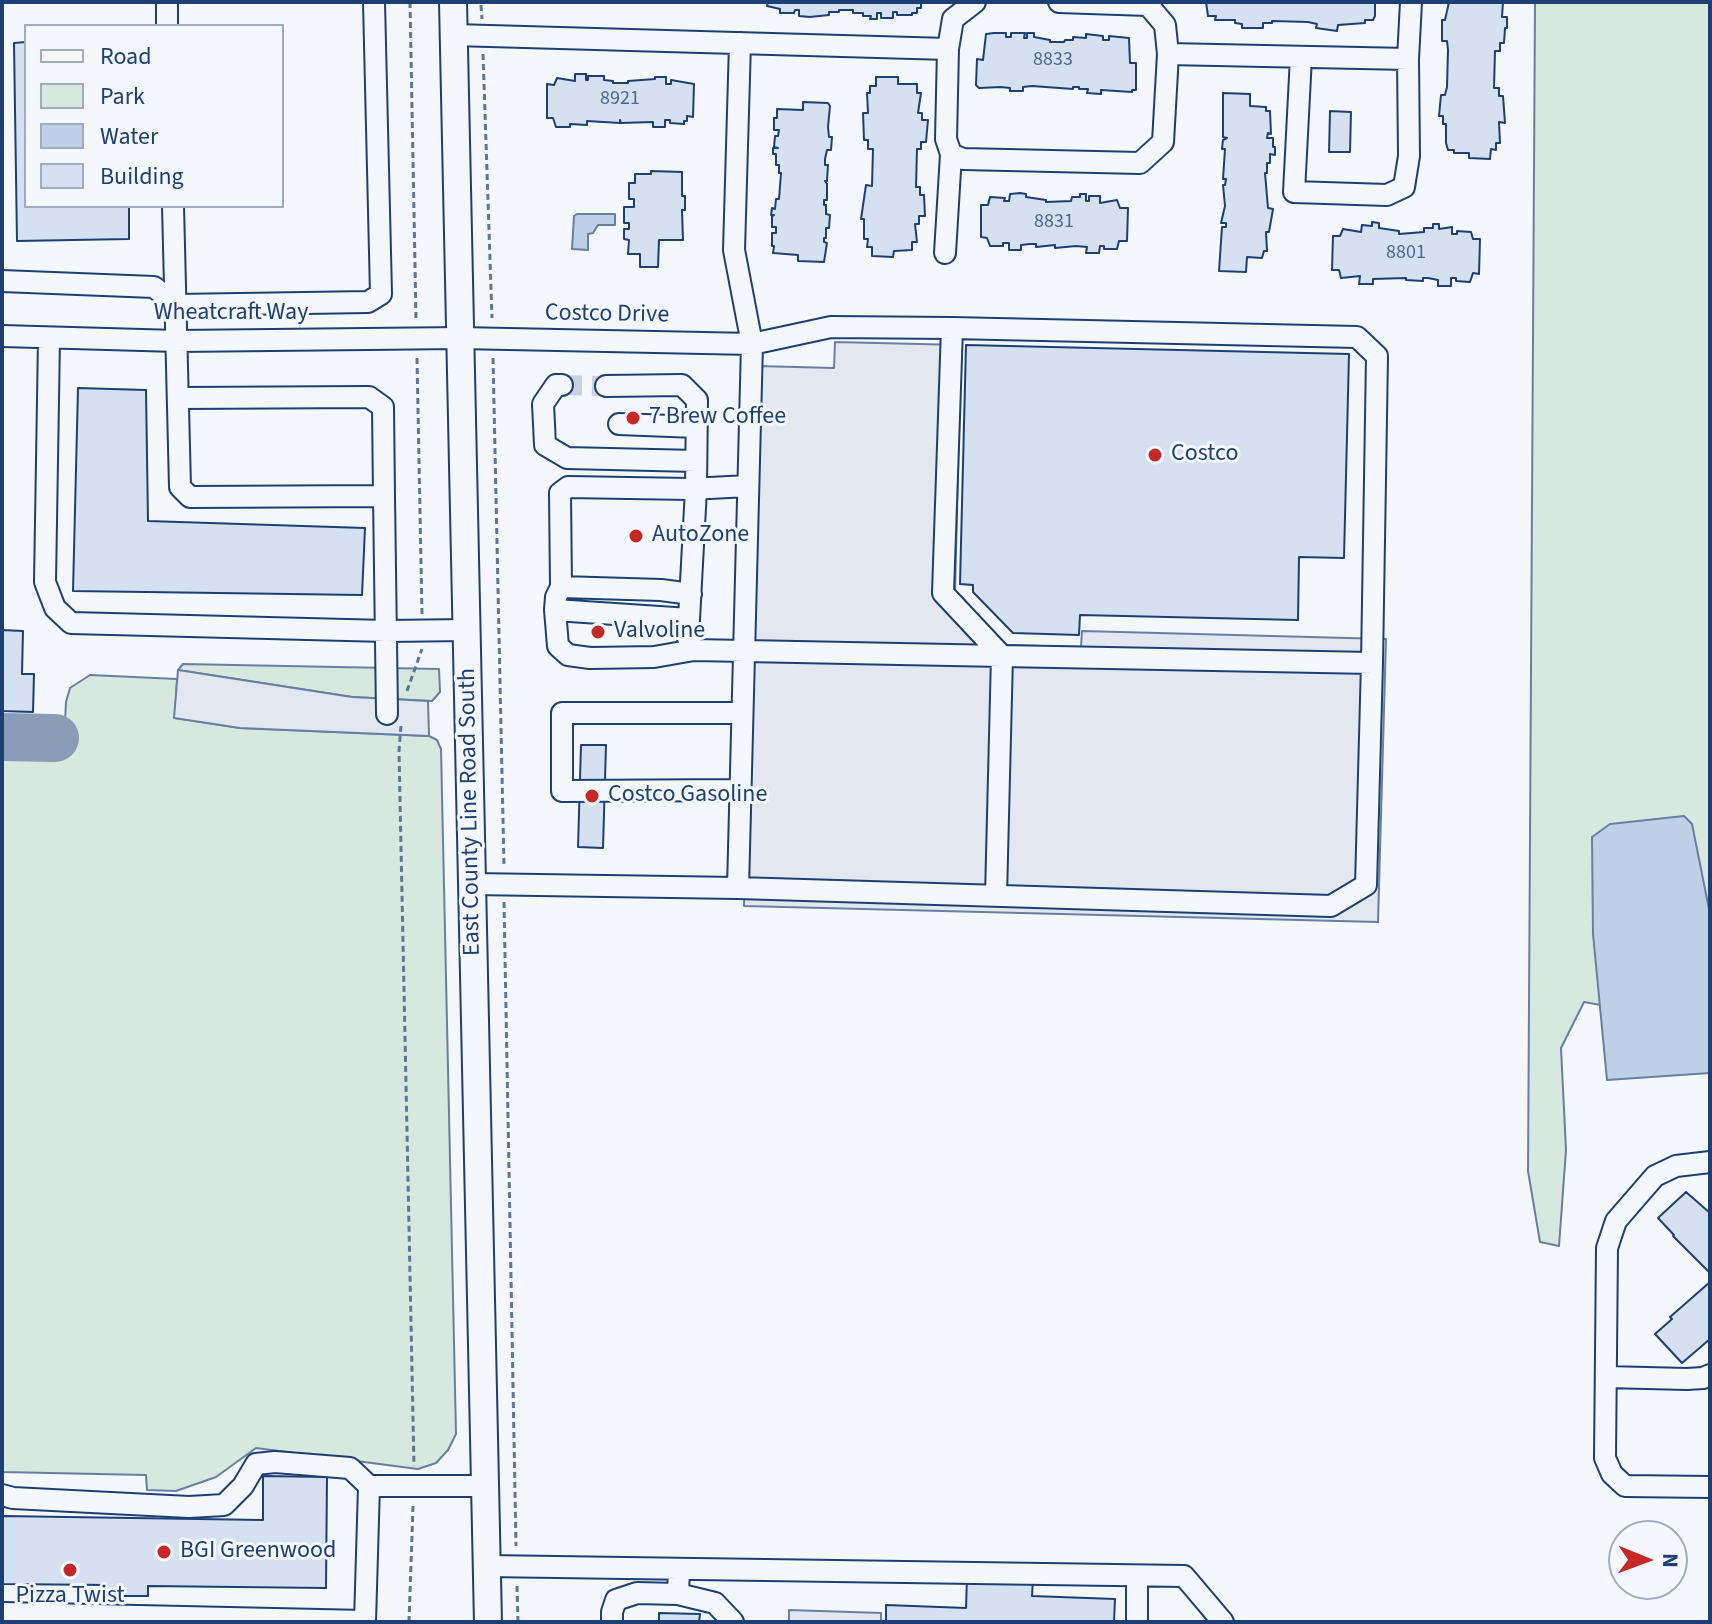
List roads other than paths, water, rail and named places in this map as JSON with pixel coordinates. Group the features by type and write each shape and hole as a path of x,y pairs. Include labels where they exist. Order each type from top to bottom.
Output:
{"main road":[{"name":"East County Line Road South","path":"453,2 488,1622"}],"lane":[{"path":"167,2 167,24"},
{"path":"2,281 154,287 176,305 368,302 381,294 374,2"},
{"path":"945,253 951,154 946,139 948,49 953,19 975,2"},
{"path":"951,154 963,159 1140,163 1163,142 1168,54 1165,25 1148,5 1059,2"},
{"path":"1301,57 1294,192 1387,195 1404,187 1409,156 1411,2"},
{"path":"454,35 948,49"},
{"path":"738,888 752,344 734,250 740,43"},
{"path":"1168,54 1408,59"},
{"path":"173,208 180,487 190,497 384,496"},
{"name":"Costco Drive","path":"460,338 752,344 831,327 952,328 1357,337 1377,356 1366,885 1331,906 996,896"},
{"path":"472,884 996,896 1002,656 943,593 952,328"},
{"name":"Wheatcraft Way","path":"2,336 177,341 417,341 460,338"},
{"path":"49,339 45,582 55,608 71,623 386,631 467,630"},
{"path":"562,385 556,385 543,404 545,445 567,458 696,461"},
{"path":"606,386 682,385 697,400 688,638 694,650"},
{"path":"178,398 369,397 383,407 386,631 395,716"},
{"path":"619,424 696,427"},
{"path":"748,486 696,489 568,487 560,493 561,587 555,610 558,646 568,655 590,658 654,657 694,650 1372,663"},
{"path":"561,587 691,594"},
{"path":"555,610 689,619"},
{"path":"740,790 562,791 562,713 742,713"},
{"path":"1710,1162 1676,1166 1655,1176 1616,1221 1607,1248 1605,1458 1612,1474 1625,1486 1710,1487"},
{"path":"1606,1377 1687,1379 1710,1375"},
{"path":"2,1495 189,1507 224,1505 243,1486 256,1464 275,1462 350,1468 369,1486 484,1486"},
{"path":"2,1613 365,1622 369,1486"},
{"path":"486,1566 1184,1576 1223,1622"},
{"path":"678,1594 679,1569"},
{"path":"1137,1576 1137,1622"},
{"path":"612,1622 616,1600 637,1593 678,1594 715,1603 733,1622"}],"water":[{"path":"615,214 615,225 598,225 593,233 588,234 588,250 572,249 574,216"},
{"path":"1684,816 1692,824 1710,914 1710,1073 1607,1080 1593,934 1592,837 1610,824"}],"tunnel":[{"path":"562,385 606,386"}],"place":[{"name":"7 Brew Coffee","path":"633,418"},
{"name":"Costco","path":"1155,455"},
{"name":"AutoZone","path":"636,536"},
{"name":"Valvoline","path":"598,632"},
{"name":"Costco Gasoline","path":"592,796"},
{"name":"BGI Greenwood","path":"164,1552"},
{"name":"Pizza Twist","path":"70,1570"}]}
